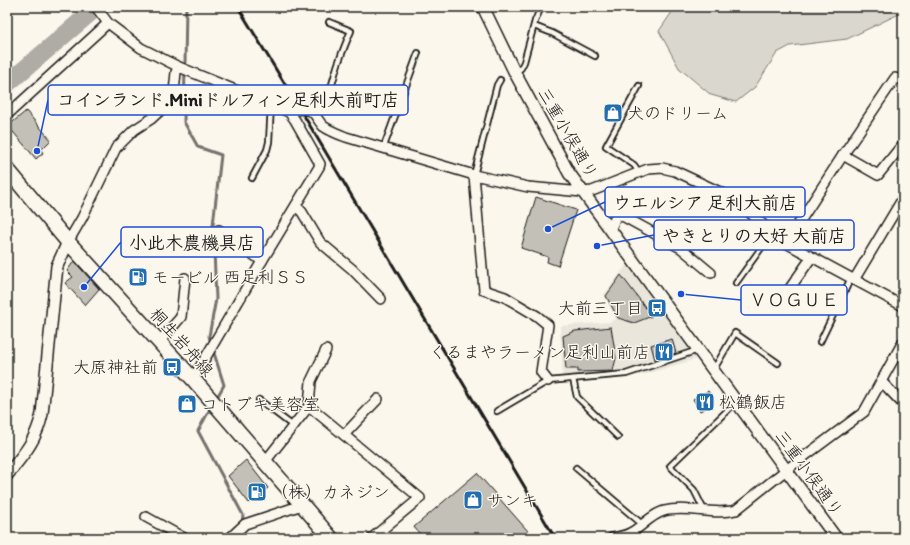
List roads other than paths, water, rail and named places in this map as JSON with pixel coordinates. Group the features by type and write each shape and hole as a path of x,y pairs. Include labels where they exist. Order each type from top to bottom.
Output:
{"main road":[{"name":"桐生岩舟線","path":"7,169 68,242 193,379 264,463 331,538"}],"street":[{"path":"96,7 106,20 141,48 178,67 289,112 320,164 193,379"},
{"name":"三重小俣通り","path":"483,7 515,73 563,163 582,192 836,538"},
{"path":"7,115 106,20"},
{"path":"7,475 29,448 40,426 57,266 116,148 134,130 151,119 163,108 174,92 178,67"},
{"path":"786,243 895,78 903,80"},
{"path":"289,112 307,109 330,131 384,149 474,175 528,187 582,192 592,191 648,169 662,168 675,171 735,199 772,233 786,243 811,258 903,306"},
{"path":"843,155 878,175 903,144"},
{"path":"474,175 484,290 506,296 548,325 541,372 548,381"},
{"path":"853,279 903,198"},
{"path":"296,206 302,212 320,242 352,269 381,299"},
{"path":"609,228 613,224 618,213 681,248 711,273"},
{"path":"219,230 262,261"},
{"path":"779,304 811,258"},
{"path":"159,342 181,317 185,278"},
{"path":"612,538 631,533 642,524 664,511 704,510 728,512 736,510 786,470 864,412 903,342"},
{"path":"264,463 309,406 311,380 326,350"},
{"path":"881,381 903,404"},
{"path":"344,435 378,399"},
{"path":"309,406 420,498 372,538"},
{"path":"230,538 245,524 302,505"},
{"path":"146,517 184,538"}],"lane":[{"path":"515,73 521,68 524,62 541,7"},
{"path":"315,116 321,111 329,96 338,64 351,31 329,22"},
{"path":"534,26 552,33 595,56"},
{"path":"384,149 418,53"},
{"path":"474,175 497,85 500,80"},
{"path":"639,86 606,146 634,165 639,172"},
{"path":"252,178 267,150 269,142 271,105"},
{"path":"736,283 772,233"},
{"path":"820,342 853,279"},
{"path":"713,370 735,333 778,363"},
{"path":"497,411 548,381 626,374 698,350"},
{"path":"573,378 577,397 618,437"},
{"path":"259,400 293,426"},
{"path":"704,510 694,490 670,466 736,402"},
{"path":"576,468 642,524"}],"waterway":[{"path":"7,84 97,7"},
{"path":"186,7 184,122 198,147 221,155 213,225 216,299 209,336 211,344"},
{"path":"213,350 224,385 216,399"},
{"path":"211,407 198,431 243,515 242,524"},
{"path":"240,538 241,532"}],"railway":[{"path":"238,7 555,538"}],"place":[{"name":"犬のドリーム","path":"613,113"},
{"name":"コインランド.Miniドルフィン足利大前町店","path":"37,151"},
{"name":"ウエルシア 足利大前店","path":"548,229"},
{"name":"やきとりの大好 大前店","path":"597,246"},
{"name":"モービル 西足利ＳＳ","path":"138,277"},
{"name":"小此木農機具店","path":"84,287"},
{"name":"ＶＯＧＵＥ","path":"681,294"},
{"name":"大前三丁目","path":"657,308"},
{"name":"くるまやラーメン足利山前店","path":"664,352"},
{"name":"大原神社前","path":"172,367"},
{"name":"松鶴飯店","path":"705,402"},
{"name":"コトブキ美容室","path":"187,404"},
{"name":"（株）カネジン","path":"257,492"},
{"name":"サンキ","path":"473,500"}]}
